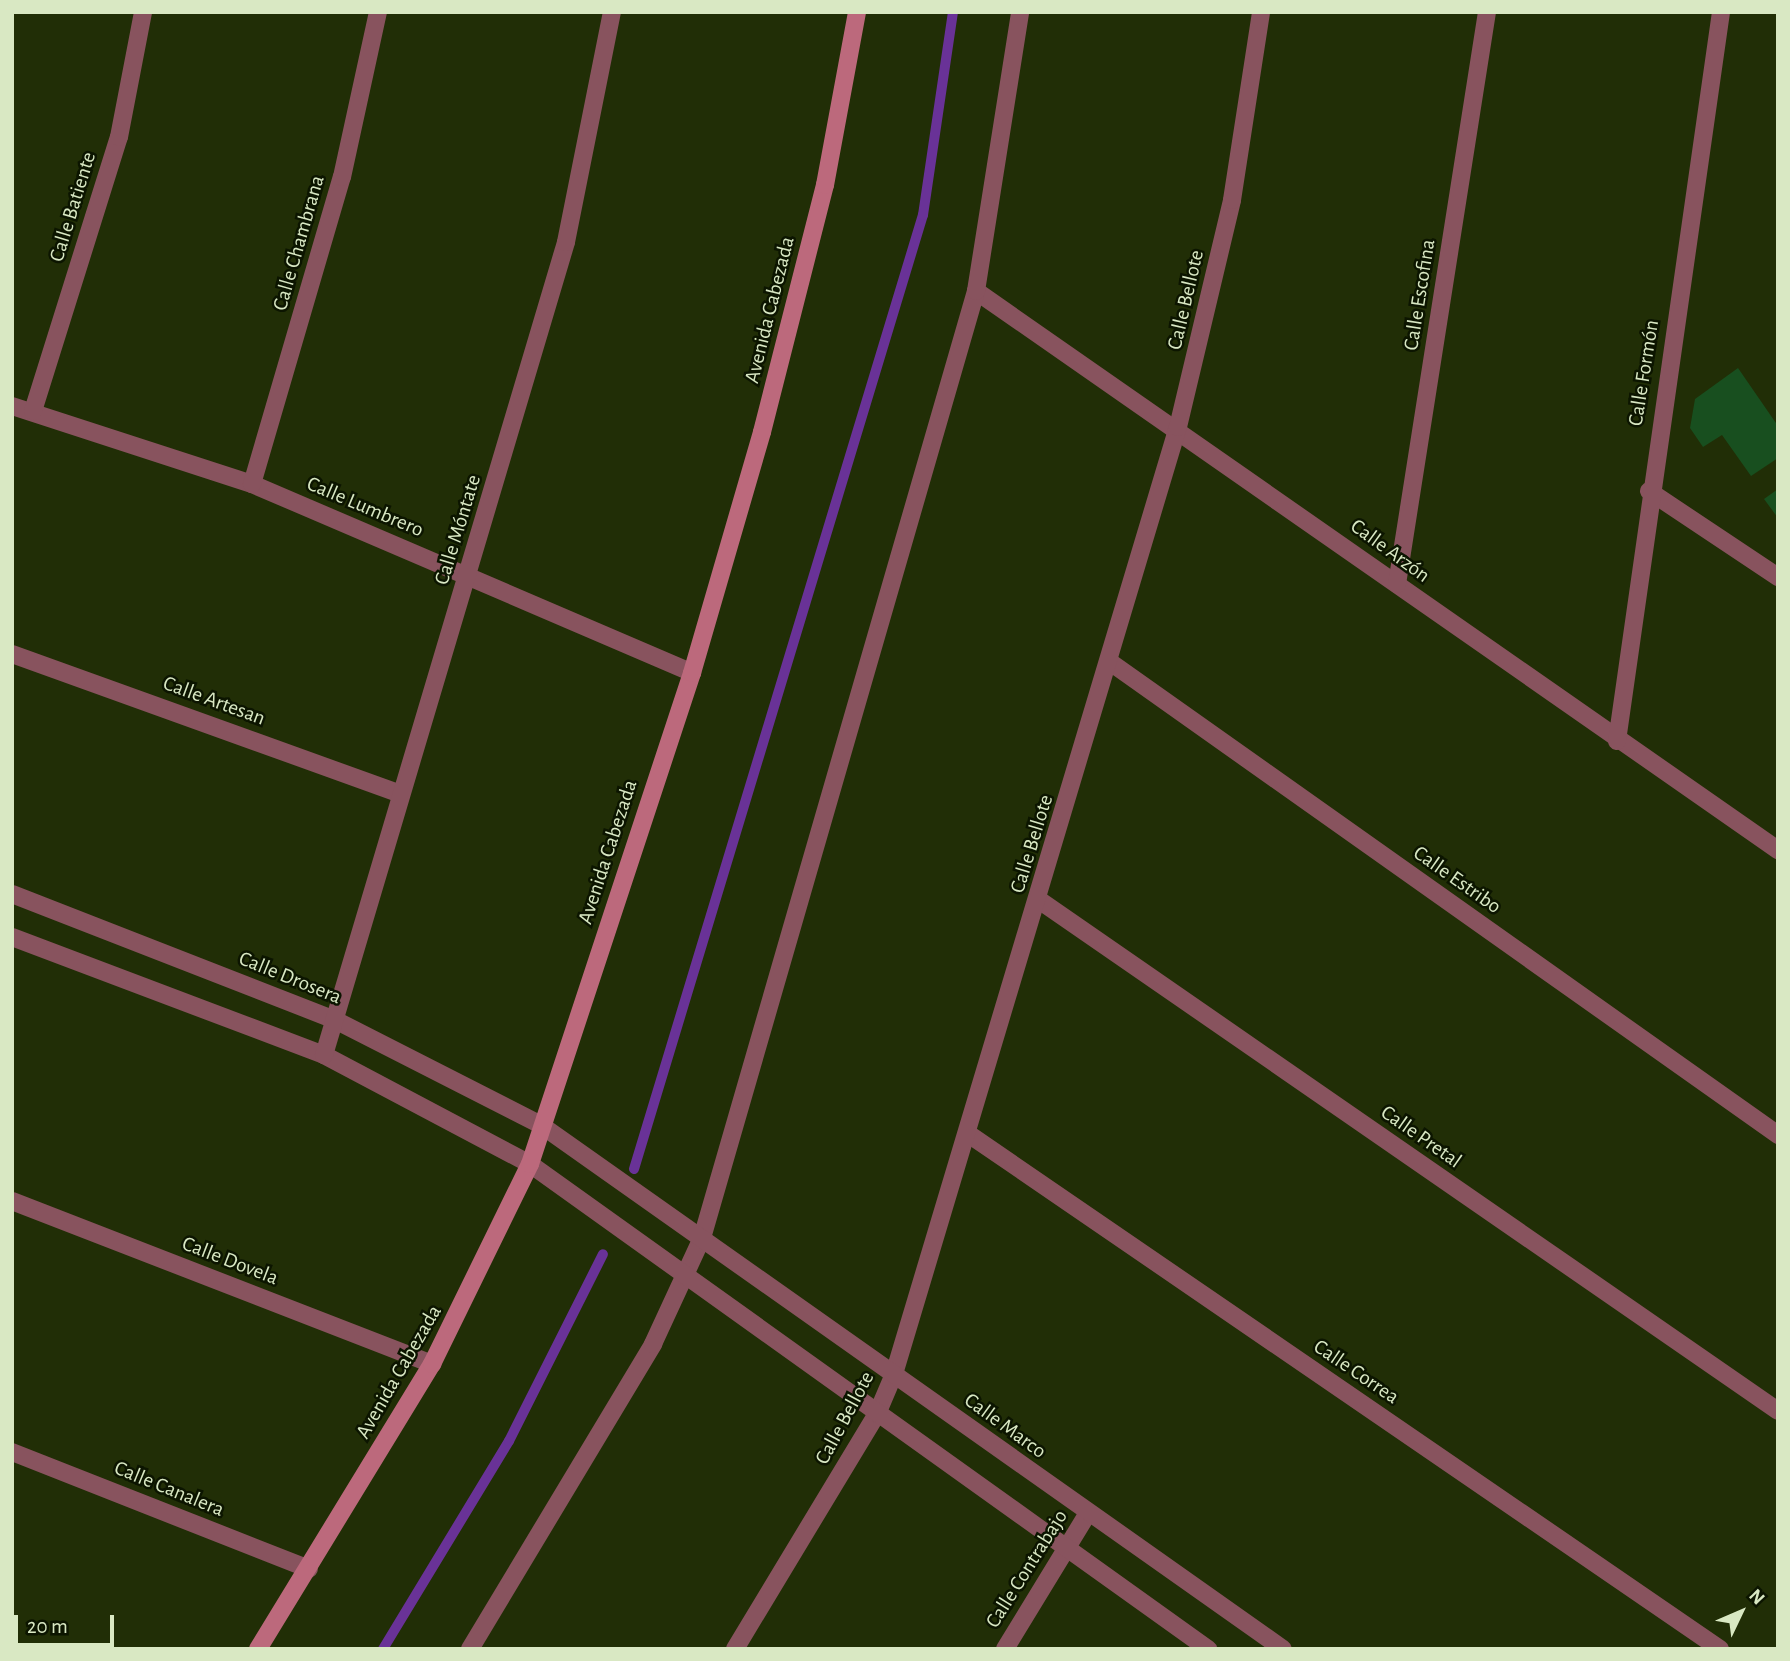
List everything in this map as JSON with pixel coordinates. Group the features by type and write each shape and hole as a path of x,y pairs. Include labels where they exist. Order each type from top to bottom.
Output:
{"main road":[{"name":"Avenida Cabezada","path":"258,1649 432,1364 530,1164 692,673 818,211 857,12"}],"street":[{"name":"Calle Batiente","path":"33,411 119,137 142,12"},
{"name":"Calle Chambrana","path":"252,484 342,177 378,12"},
{"name":"Calle Móntate","path":"324,1055 337,1021 399,793 469,575 566,242 612,12"},
{"path":"470,1649 687,1279 702,1238 975,291 1020,12"},
{"name":"Calle Bellote","path":"735,1649 877,1414 894,1374 1039,900 1178,427 1232,201 1261,12"},
{"name":"Calle Escofina","path":"1397,584 1487,12"},
{"name":"Calle Formón","path":"1617,741 1649,491 1721,12"},
{"name":"Calle Arzón","path":"975,291 1178,427 1617,741 1778,850"},
{"name":"Calle Lumbrero","path":"12,405 252,484 692,673"},
{"path":"1649,491 1778,577"},
{"name":"Calle Artesan","path":"12,654 399,793"},
{"name":"Calle Estribo","path":"1110,662 1778,1135"},
{"name":"Calle Drosera","path":"12,894 337,1021 541,1125 702,1238"},
{"name":"Calle Pretal","path":"1039,900 1778,1411"},
{"path":"12,937 324,1055 530,1164 1066,1551 1208,1649"},
{"name":"Calle Correa","path":"967,1133 1720,1649"},
{"name":"Calle Dovela","path":"12,1201 432,1364"},
{"name":"Calle Marco","path":"702,1238 1283,1649"},
{"name":"Calle Canalera","path":"12,1452 309,1569"},
{"name":"Calle Contrabajo","path":"1005,1649 1088,1513"}],"building":[{"path":"1738,368 1778,426 1778,458 1751,476 1722,435 1703,447 1690,428 1695,399"},
{"path":"1778,489 1778,518 1764,499"}],"waterway":[{"path":"634,1169 923,215 953,12"},
{"path":"383,1649 509,1441 603,1254"}]}
